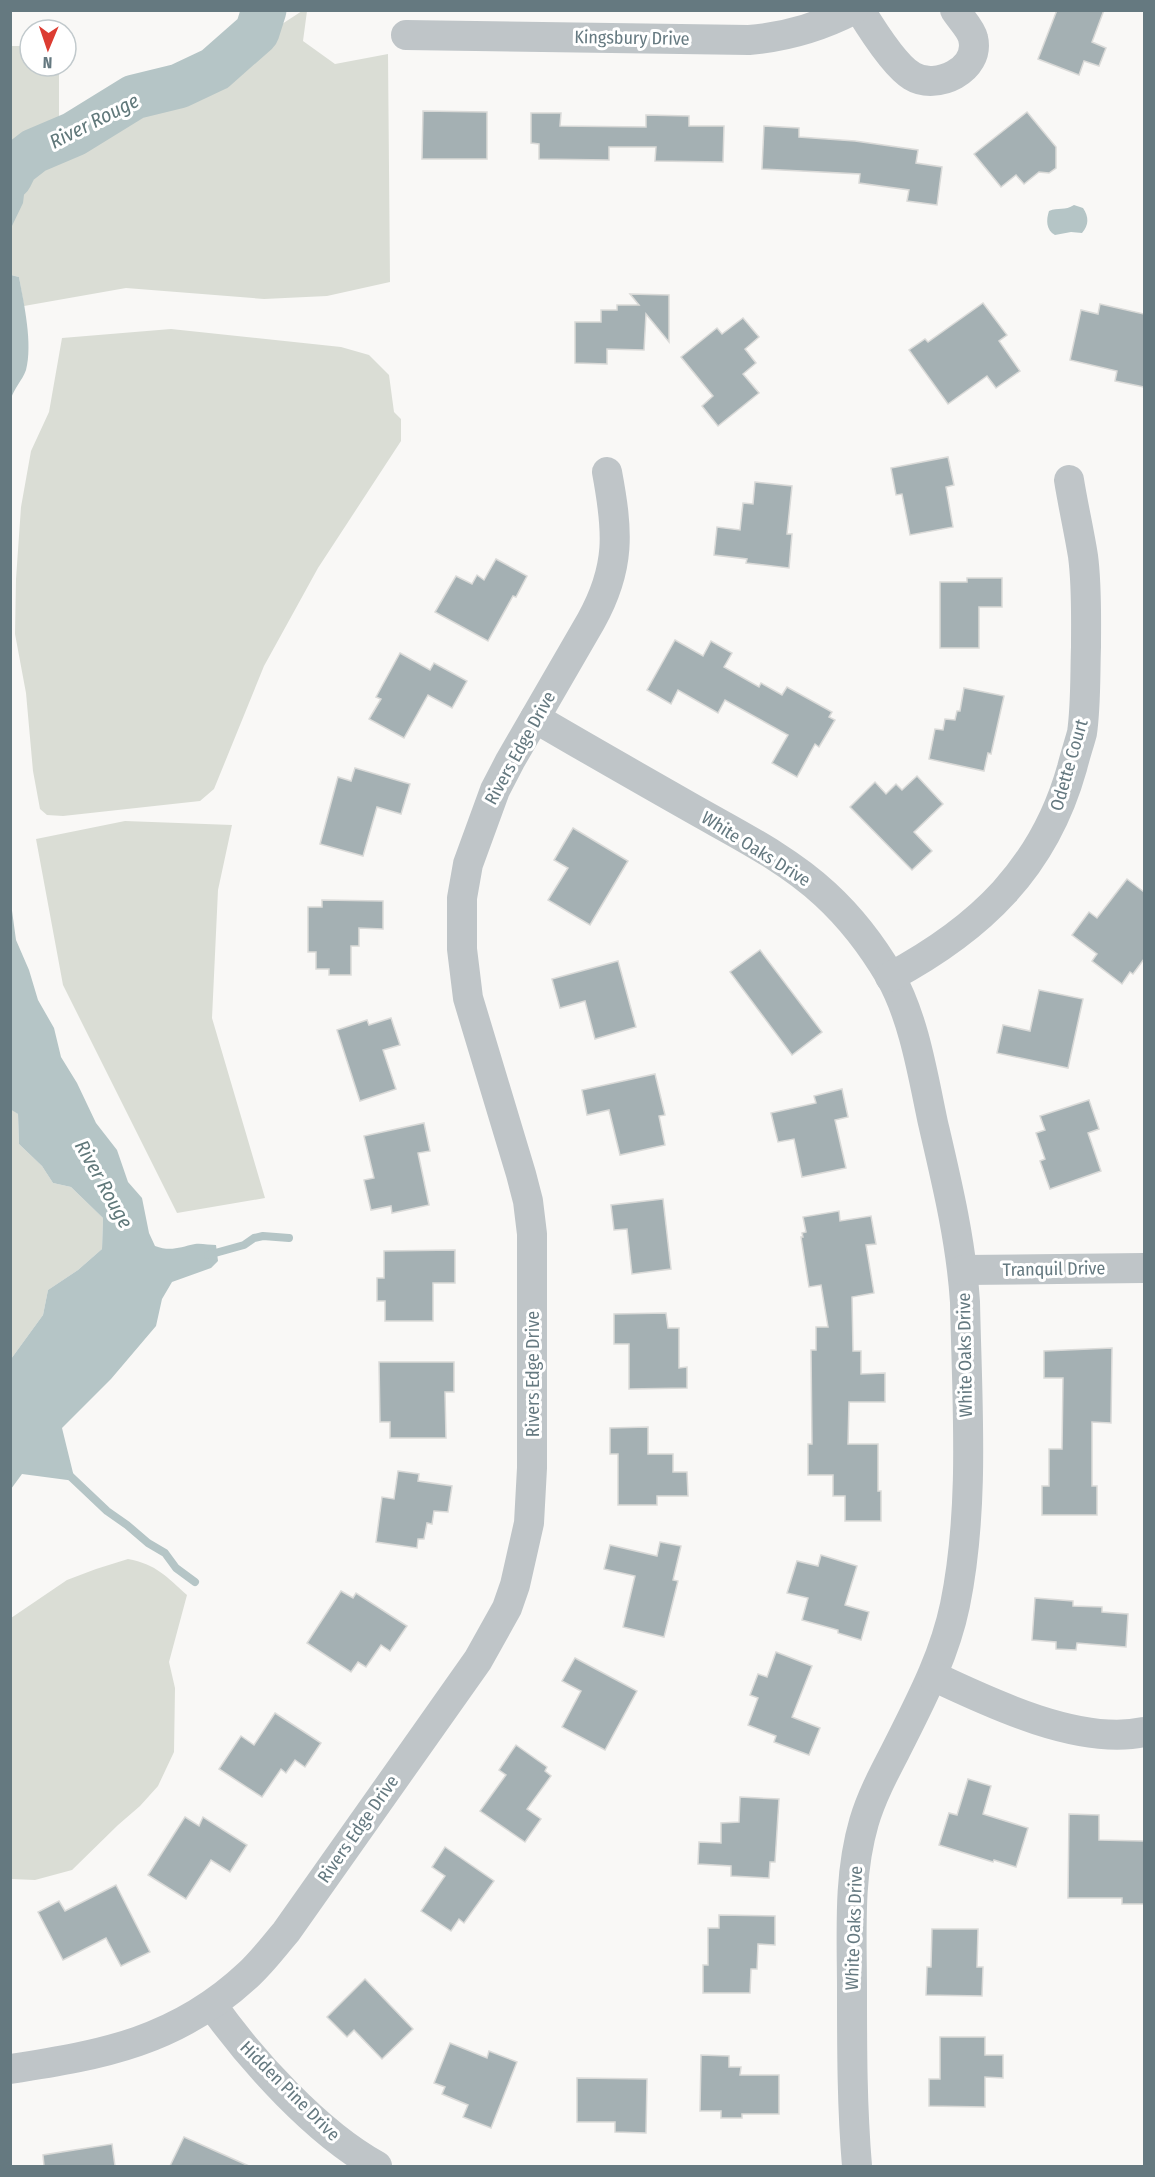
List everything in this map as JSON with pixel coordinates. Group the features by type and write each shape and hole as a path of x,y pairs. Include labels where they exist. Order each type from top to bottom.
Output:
{"street":[{"name":"Kingsbury Drive","path":"406,35 749,40 770,38 816,27 853,10"},
{"path":"860,10 880,41 910,75 921,81 935,81 951,77 964,67 972,55 973,38 955,10"},
{"name":"Rivers Edge Drive","path":"10,2069 76,2059 141,2042 212,2005 250,1973 286,1932 478,1660 507,1608 522,1560 529,1523 532,1468 532,1234 528,1201 521,1174 468,998 462,948 462,898 468,864 486,810 510,761 602,602 609,583 615,543 614,513 607,472"},
{"name":"Odette Court","path":"890,977 948,941 979,918 1004,894 1047,832 1065,792 1081,734 1085,672 1086,591 1083,557 1069,480"},
{"name":"White Oaks Drive","path":"535,718 751,842 800,874 826,895 848,919 890,977 910,1026 953,1208 963,1270 967,1420 965,1534 954,1606 945,1642 933,1676 874,1792 855,1859 851,1898 852,2102 857,2166"},
{"name":"Tranquil Drive","path":"963,1270 1144,1268"},
{"path":"933,1676 1001,1707 1055,1724 1112,1734 1144,1732"},
{"name":"Hidden Pine Drive","path":"212,2005 258,2063 294,2100 333,2136 363,2159 377,2166"}],"shaded area":[{"path":"302,11 307,11 303,41 335,64 388,54 390,282 327,296 264,299 126,288 24,306 19,277 11,275 10,46 18,46 18,78 59,78 59,116 102,126 144,103 191,98 231,80 262,37"},
{"path":"171,329 341,347 369,355 389,375 394,412 401,419 401,441 318,568 264,666 214,789 200,801 63,816 47,815 40,809 33,771 26,693 15,634 21,507 31,451 49,412 62,338"},
{"path":"125,821 232,825 218,890 212,1018 265,1198 177,1213 63,985 36,839"},
{"path":"11,1109 18,1114 19,1144 42,1166 53,1183 71,1187 103,1218 102,1249 78,1270 48,1290 43,1315 11,1359"},
{"path":"128,1559 154,1568 187,1595 169,1662 175,1688 174,1752 158,1786 72,1870 35,1880 11,1879 11,1618 67,1580"}],"water":[{"path":"13,147 33,164 26,178 23,203 11,228 10,148"},
{"path":"1074,205 1083,208 1086,215 1087,224 1084,230 1082,233 1071,232 1055,235 1048,224 1049,211"},
{"path":"11,275 19,277 29,348 26,370 11,399"},
{"path":"10,896 16,940 29,970 38,1000 54,1028 61,1057 77,1083 96,1123 117,1150 128,1182 142,1198 149,1233 155,1246 171,1249 197,1244 216,1245 218,1261 211,1268 172,1282 162,1299 156,1326 111,1379 62,1428 75,1481 22,1474 11,1489 11,1359 43,1315 48,1290 78,1270 102,1249 103,1218 71,1187 53,1183 42,1166 19,1144 18,1114 10,1109"}],"building":[{"path":"1057,10 1104,10 1092,42 1106,48 1099,66 1084,61 1079,75 1038,59"},
{"path":"423,111 487,112 487,159 422,159"},
{"path":"1027,112 1056,147 1056,168 1049,173 1039,172 1024,184 1016,175 1001,187 974,154"},
{"path":"531,113 561,113 560,126 646,127 646,115 689,116 689,126 724,126 723,162 655,161 656,147 609,147 609,160 539,159 539,144 531,143"},
{"path":"764,126 799,128 799,137 855,141 918,150 916,163 942,167 937,205 907,201 909,190 859,183 860,174 762,169"},
{"path":"630,294 669,295 669,342 646,314 644,350 607,349 607,364 575,363 575,322 601,322 601,310 617,310 617,305 639,305"},
{"path":"983,303 1007,335 999,341 1020,371 996,388 987,376 948,404 909,350 925,339 928,342"},
{"path":"1100,304 1144,314 1144,387 1115,381 1117,371 1070,360 1081,310 1098,314"},
{"path":"743,318 759,337 745,349 756,363 743,374 759,393 718,426 702,406 713,396 681,357 717,328 722,334"},
{"path":"948,457 954,485 946,487 953,527 910,535 902,494 896,495 891,468"},
{"path":"755,482 792,486 787,534 792,534 789,568 746,563 747,559 714,555 717,527 740,530 743,503 753,504"},
{"path":"496,559 527,576 488,641 435,612 456,576 472,584 477,575 484,580"},
{"path":"967,578 1002,578 1002,607 979,607 979,648 940,648 940,582 967,582"},
{"path":"675,640 703,656 711,641 732,653 724,667 759,687 761,683 782,695 787,687 832,712 829,717 835,720 819,747 815,744 797,777 772,763 788,735 725,700 718,713 678,690 671,704 647,690"},
{"path":"400,653 430,670 434,663 467,681 452,708 428,695 404,738 369,719 381,699 376,697"},
{"path":"964,688 1004,696 991,754 988,753 984,771 929,759 935,729 943,730 945,719 955,720 957,711 960,711"},
{"path":"355,768 410,784 401,814 377,807 363,856 320,844 338,777 351,781"},
{"path":"917,776 943,804 914,832 932,851 912,870 850,807 875,782 886,794 896,784 902,790"},
{"path":"573,828 628,861 590,925 548,900 568,868 554,860"},
{"path":"1127,879 1144,892 1144,959 1133,974 1130,972 1122,984 1092,961 1097,954 1072,935 1089,912 1097,918"},
{"path":"322,900 383,901 383,929 359,928 359,946 351,946 351,975 329,975 329,969 316,969 316,952 308,952 308,907 322,907"},
{"path":"760,950 822,1032 792,1055 730,972"},
{"path":"618,961 636,1027 595,1039 585,1001 560,1008 552,979"},
{"path":"1039,990 1083,999 1068,1068 997,1053 1003,1025 1030,1031"},
{"path":"391,1018 400,1045 383,1050 396,1089 360,1101 337,1030 367,1020 369,1025"},
{"path":"655,1074 665,1115 659,1116 665,1145 620,1155 609,1110 587,1115 582,1090"},
{"path":"842,1089 848,1117 835,1120 846,1168 802,1177 794,1139 778,1142 771,1113 816,1103 814,1096"},
{"path":"1089,1100 1099,1129 1088,1133 1101,1171 1050,1189 1040,1161 1045,1159 1036,1133 1045,1130 1040,1116"},
{"path":"424,1123 430,1151 418,1153 429,1205 392,1213 391,1206 371,1210 364,1180 374,1178 364,1136"},
{"path":"663,1199 671,1269 632,1274 627,1229 614,1230 611,1205"},
{"path":"839,1211 840,1221 871,1216 876,1244 866,1245 874,1293 852,1297 853,1351 861,1351 861,1374 885,1373 885,1402 849,1402 848,1444 878,1444 878,1491 881,1491 881,1521 845,1521 845,1496 833,1496 833,1475 808,1475 808,1444 812,1444 811,1350 816,1350 816,1327 828,1327 821,1285 809,1287 801,1237 803,1237 802,1233 806,1232 803,1217"},
{"path":"455,1250 455,1283 433,1283 433,1321 385,1321 385,1301 377,1301 377,1278 384,1278 384,1251"},
{"path":"666,1313 668,1328 679,1328 679,1368 687,1367 687,1388 629,1389 629,1344 614,1344 614,1314"},
{"path":"1112,1348 1111,1423 1092,1422 1092,1486 1097,1486 1097,1515 1042,1515 1042,1486 1049,1486 1049,1449 1062,1449 1063,1378 1044,1378 1044,1351"},
{"path":"379,1362 454,1362 454,1392 445,1392 446,1438 390,1438 390,1422 380,1422"},
{"path":"648,1427 648,1454 673,1454 673,1472 687,1472 688,1496 657,1496 657,1505 618,1505 618,1454 610,1454 610,1428"},
{"path":"398,1471 419,1474 418,1481 452,1486 448,1512 434,1511 432,1524 427,1523 424,1539 418,1539 417,1548 376,1542 382,1497 394,1499"},
{"path":"660,1542 681,1546 673,1580 678,1581 664,1637 623,1627 635,1576 604,1569 610,1545 657,1556"},
{"path":"821,1555 857,1566 845,1605 869,1612 861,1640 838,1633 838,1630 802,1620 808,1598 787,1593 797,1561 818,1566"},
{"path":"341,1591 353,1598 356,1593 407,1626 390,1651 381,1645 366,1667 358,1662 351,1672 307,1643"},
{"path":"1035,1598 1073,1601 1073,1606 1102,1607 1102,1612 1128,1614 1126,1647 1077,1643 1076,1650 1056,1649 1056,1642 1032,1640"},
{"path":"776,1652 812,1666 792,1717 820,1728 809,1755 774,1742 776,1736 748,1725 758,1698 750,1695 758,1674 767,1677"},
{"path":"575,1658 637,1691 605,1750 562,1727 581,1691 562,1681"},
{"path":"275,1713 321,1743 305,1767 295,1760 286,1773 281,1769 262,1797 219,1769 241,1736 254,1745"},
{"path":"516,1745 547,1767 545,1771 551,1776 527,1809 541,1819 525,1842 480,1811 506,1775 499,1770"},
{"path":"968,1779 991,1786 983,1814 1028,1828 1016,1867 939,1845 949,1813 957,1815"},
{"path":"740,1797 779,1799 775,1862 770,1862 769,1878 731,1876 731,1866 698,1864 699,1842 721,1843 721,1823 739,1822"},
{"path":"1069,1814 1099,1815 1099,1840 1144,1841 1144,1904 1122,1904 1122,1898 1068,1898"},
{"path":"185,1817 199,1826 203,1817 247,1845 230,1872 211,1860 186,1899 148,1875"},
{"path":"445,1847 494,1881 464,1923 459,1919 451,1931 421,1911 445,1876 432,1867"},
{"path":"116,1885 150,1952 121,1966 106,1938 63,1960 38,1912 59,1901 65,1911"},
{"path":"719,1915 775,1916 775,1945 758,1944 757,1969 751,1969 750,1993 703,1993 703,1965 708,1965 708,1928 719,1928"},
{"path":"932,1929 978,1929 977,1967 983,1967 982,1996 926,1995 927,1967 931,1967"},
{"path":"365,1979 413,2029 382,2059 354,2030 347,2037 327,2017"},
{"path":"940,2037 985,2037 985,2055 1003,2055 1003,2078 985,2077 985,2107 929,2106 929,2079 940,2079"},
{"path":"450,2043 487,2058 489,2051 517,2062 491,2128 463,2117 468,2105 442,2094 445,2087 434,2083"},
{"path":"701,2055 729,2056 729,2067 741,2067 740,2075 779,2075 779,2114 742,2114 742,2118 721,2118 721,2111 700,2111"},
{"path":"577,2078 647,2079 646,2133 615,2132 615,2122 577,2122"},
{"path":"184,2137 249,2166 170,2166"},
{"path":"112,2144 115,2166 44,2166 43,2155"}],"waterway":[{"name":"River Rouge","path":"10,177 16,165 34,151 74,134 134,97 179,86 215,69 257,32 264,10"},
{"path":"208,1255 244,1245 254,1238 263,1236 289,1238"},
{"path":"69,1475 107,1511 148,1543 165,1553 176,1568 195,1582"}]}
